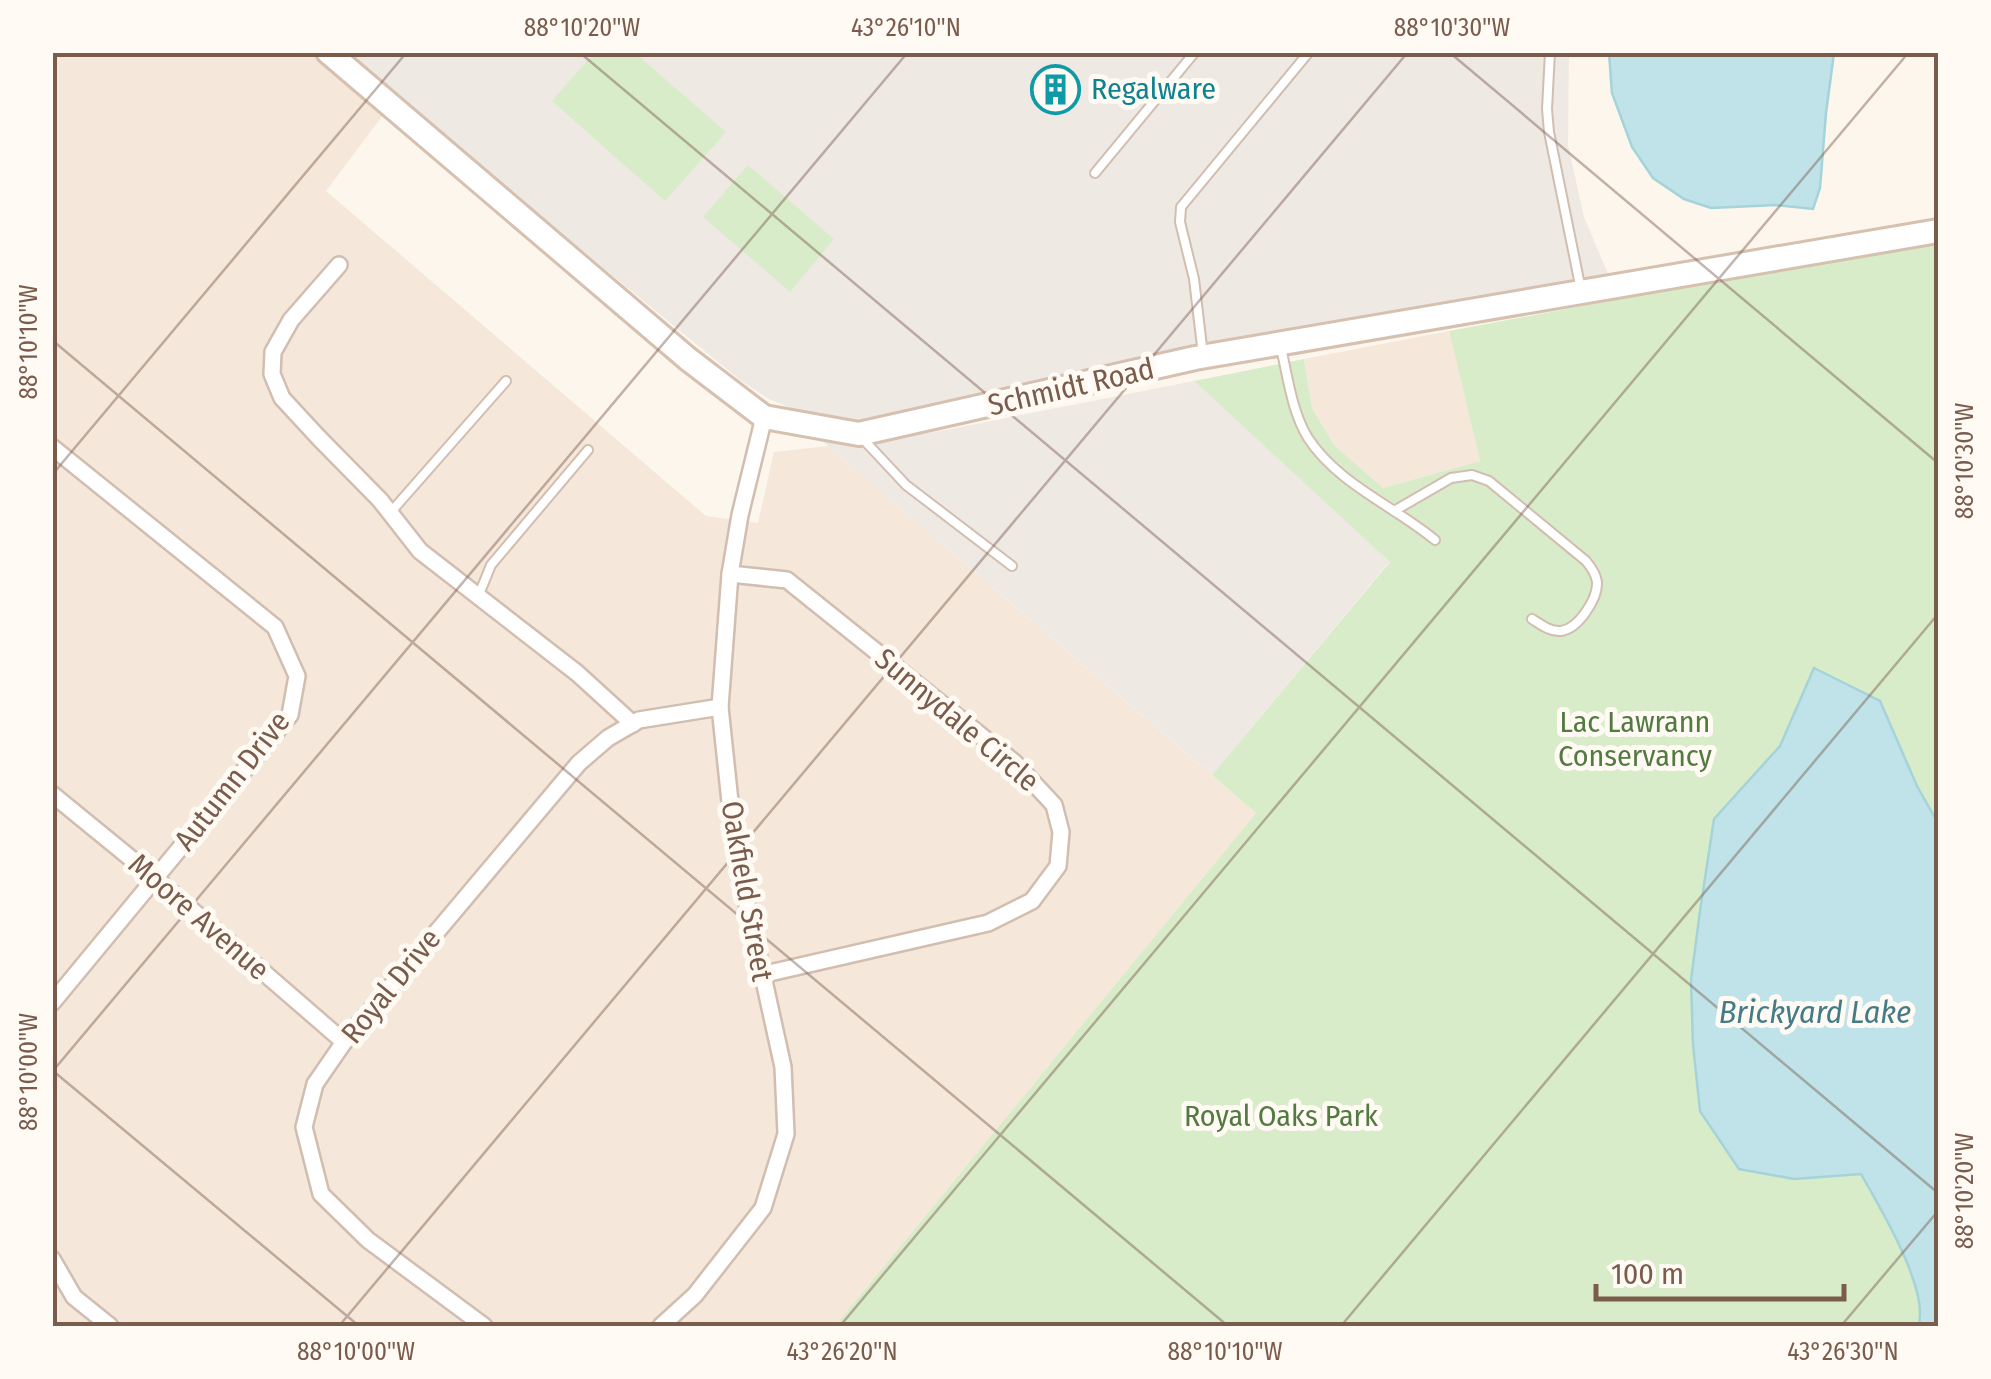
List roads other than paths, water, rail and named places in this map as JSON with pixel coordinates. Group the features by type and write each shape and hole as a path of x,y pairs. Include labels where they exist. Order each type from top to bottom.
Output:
{"street":[{"name":"Schmidt Road","path":"328,52 674,347 764,417 859,434 1203,357 1938,231"},
{"path":"340,265 291,320 273,352 272,374 282,398 390,513 420,551 577,673 633,724"},
{"name":"Oakfield Street","path":"661,1326 695,1295 763,1208 786,1134 783,1067 735,849 720,707 730,574 764,417"},
{"name":"Autumn Drive","path":"52,447 275,626 297,676 290,716 52,1003"},
{"name":"Sunnydale Circle","path":"730,574 787,580 1015,763 1054,805 1061,832 1058,866 1032,901 988,923 761,975"},
{"name":"Royal Drive","path":"484,1326 368,1240 321,1194 304,1127 315,1084 344,1042 579,763 608,738 638,720 720,707"},
{"name":"Moore Avenue","path":"52,794 344,1042"},
{"path":"52,1258 74,1297 110,1326"}],"lane":[{"path":"1095,173 1195,52"},
{"path":"1203,357 1194,279 1180,222 1181,207 1308,52"},
{"path":"1550,52 1549,132 1581,292"},
{"path":"1280,344 1297,414 1309,439 1365,492 1435,540"},
{"path":"390,513 506,381"},
{"path":"859,434 906,485 1012,566"},
{"path":"478,596 490,565 588,450"},
{"path":"1394,510 1451,478 1472,476 1489,481 1508,496 1586,561 1597,582 1595,596 1574,624 1561,631 1532,619"}],"water":[{"path":"1609,53 1834,53 1820,188 1813,209 1776,205 1711,208 1684,199 1653,178 1632,147 1612,93"},
{"name":"Brickyard Lake","path":"1814,668 1880,701 1917,786 1938,823 1938,1326 1918,1326 1920,1311 1910,1271 1861,1174 1794,1179 1739,1169 1700,1111 1691,980 1714,819 1780,746"}],"place":[{"name":"Regalware","path":"1056,89"}],"park label":[{"name":"Lac Lawrann Conservancy","path":"1635,739"},
{"name":"Royal Oaks Park","path":"1281,1116"}]}
